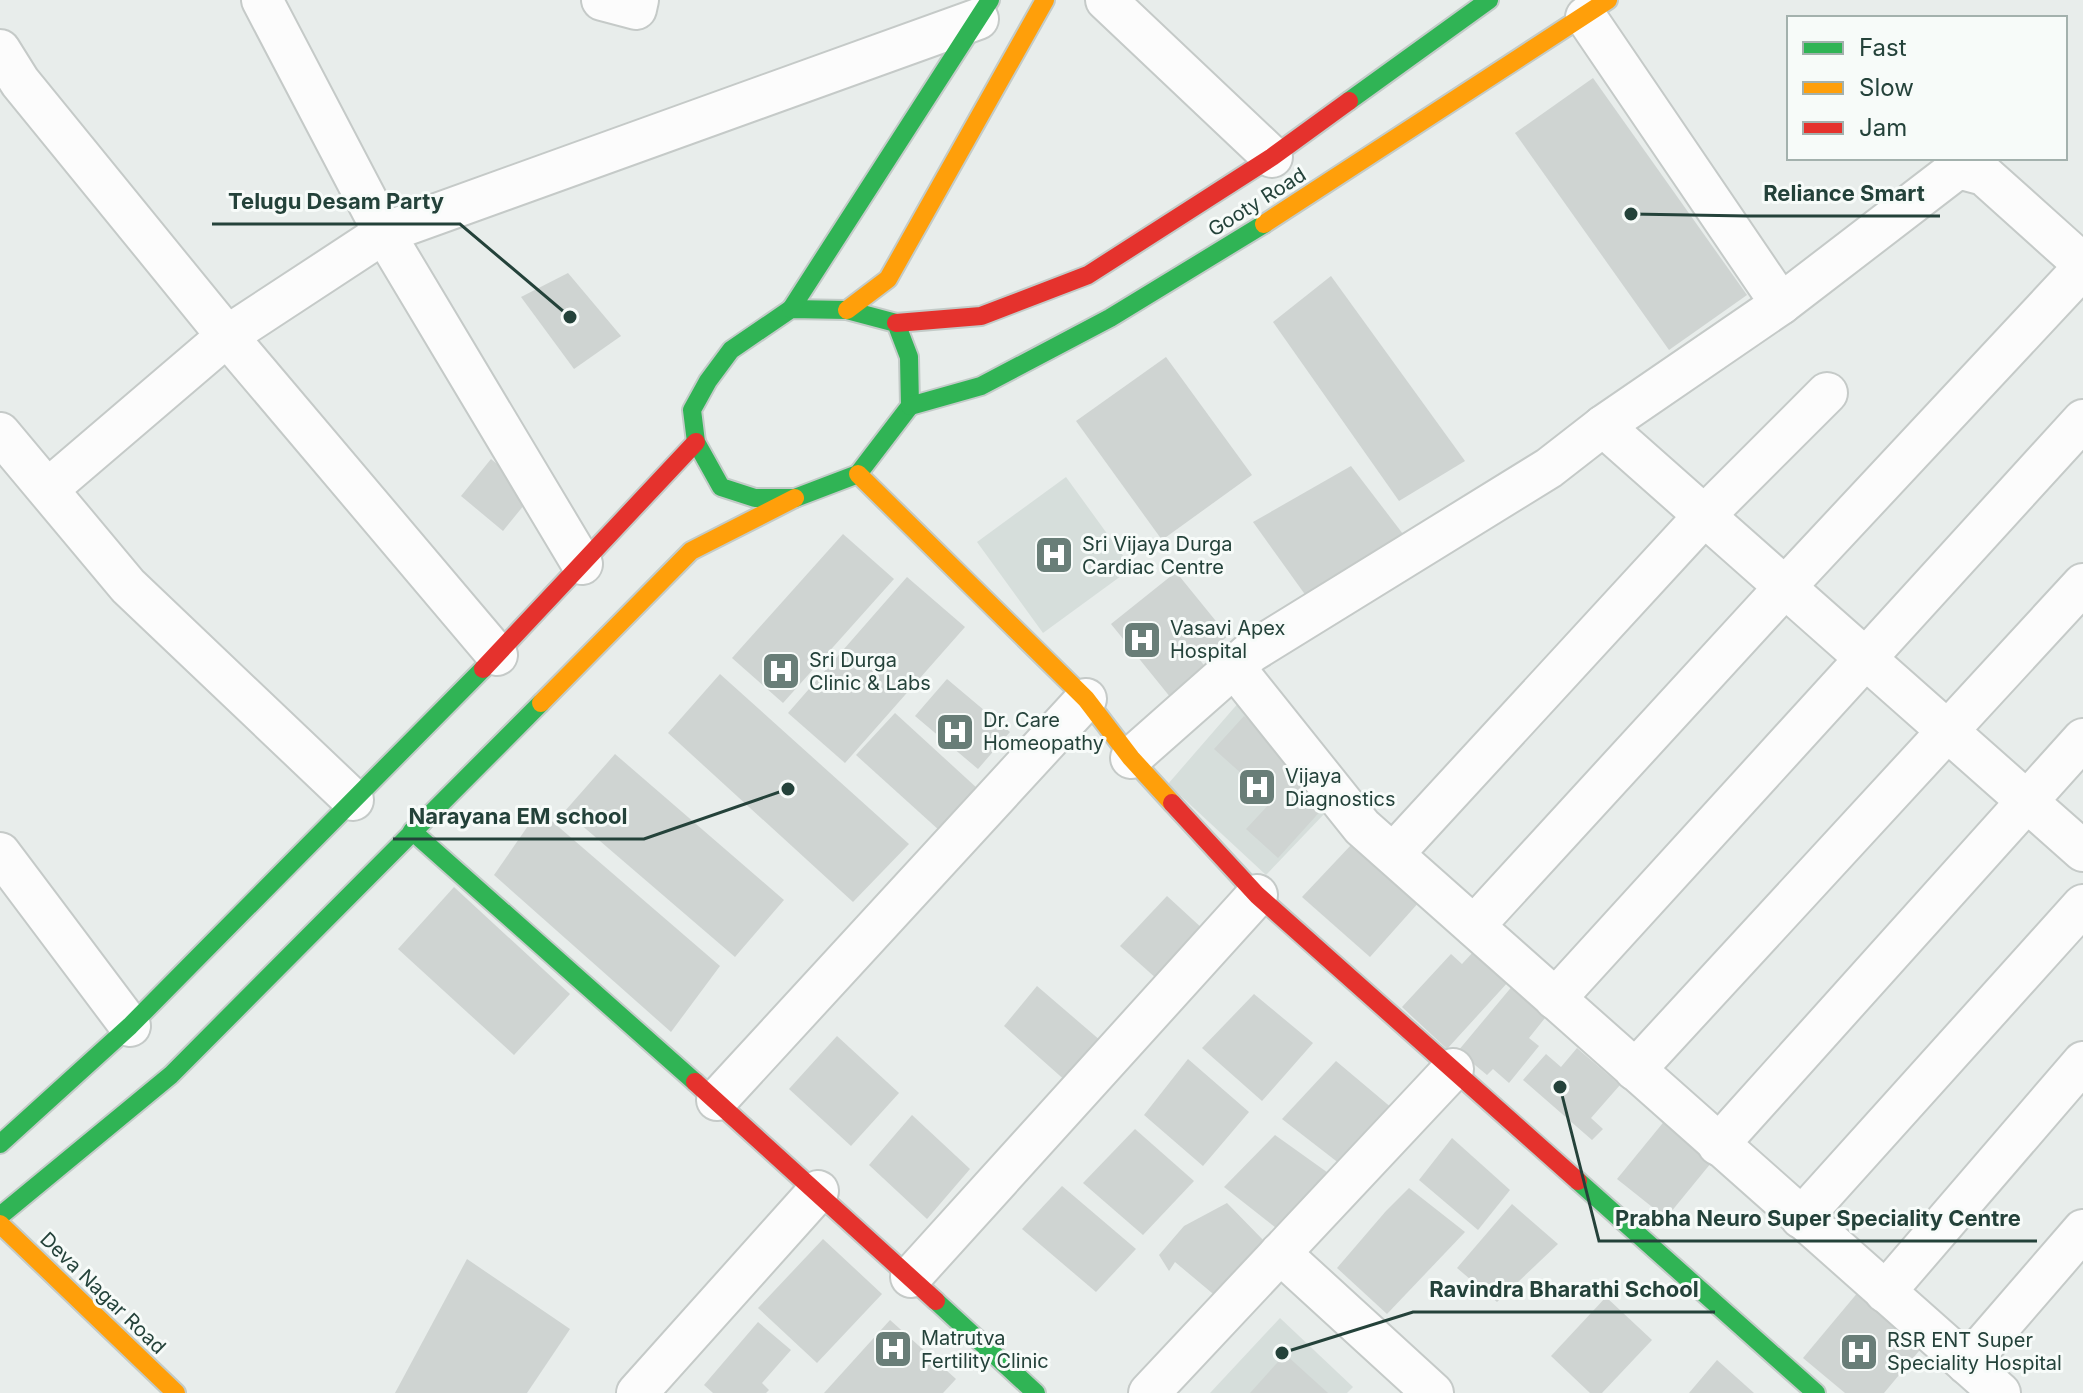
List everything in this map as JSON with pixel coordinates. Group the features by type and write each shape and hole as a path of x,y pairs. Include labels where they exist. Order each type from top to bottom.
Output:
{"main road":[{"path":"847,310 888,279 1045,0"},
{"name":"Gooty Road","path":"896,323 981,316 1088,275 1272,157 1489,0"},
{"name":"Gooty Road","path":"910,406 981,386 1110,318 1280,214 1597,8"},
{"path":"795,498 755,498 721,487 696,442 692,410 731,350 791,309 984,9"},
{"path":"0,1216 171,1075 691,551 795,498 858,474 910,406 909,357 896,323 847,310 791,309"},
{"path":"0,1144 130,1026 497,655 696,442"},
{"path":"858,474 1086,699 1131,758 1257,895 1816,1393"},
{"path":"412,831 717,1100 1036,1393"},
{"name":"Deva Nagar Road","path":"0,1224 176,1393"}],"street":[{"path":"262,0 384,233 582,564"},
{"path":"602,0 636,9 638,0"},
{"path":"1106,0 1272,157"},
{"path":"1597,8 1781,304"},
{"path":"48,489 227,336 384,233 984,9"},
{"path":"7,76 497,655"},
{"path":"1131,758 1251,652 1549,468 1603,426 1781,304 1958,168 1984,175 2083,266 1474,926"},
{"path":"1393,854 1704,516 1827,393"},
{"path":"1555,999 2083,420"},
{"path":"1603,426 2083,851"},
{"path":"0,433 128,586 353,800"},
{"path":"1635,1070 2083,584"},
{"path":"1234,667 1362,827 2000,1393"},
{"path":"717,1100 1086,699"},
{"path":"1718,1145 2083,739"},
{"path":"0,853 130,1026"},
{"path":"911,1277 1257,895"},
{"path":"1801,1218 2083,905"},
{"path":"1885,1292 2083,1062"},
{"path":"1149,1393 1453,1069"},
{"path":"640,1392 818,1191"},
{"path":"1967,1364 2083,1230"},
{"path":"1280,1253 1433,1393"}],"shaded area":[{"name":"Sri Vijaya Durga Cardiac Centre","path":"1066,477 1132,568 1043,633 977,542"},
{"name":"Vijaya Diagnostics","path":"1240,701 1347,790 1266,875 1168,784"},
{"path":"1280,1318 1353,1387 1347,1393 1210,1393"}],"building":[{"path":"1593,78 1747,295 1669,350 1515,133"},
{"path":"568,273 621,336 574,369 521,297"},
{"path":"1331,276 1465,461 1399,501 1273,322"},
{"path":"1166,357 1252,475 1162,540 1076,421"},
{"path":"491,459 533,494 503,531 461,496"},
{"path":"1351,466 1416,551 1319,614 1253,522"},
{"path":"843,534 894,579 783,703 732,658"},
{"path":"1176,572 1228,636 1199,659 1211,674 1175,703 1111,624"},
{"path":"907,577 965,627 845,763 788,713"},
{"path":"720,674 909,844 853,902 668,733"},
{"path":"947,679 1010,732 978,769 915,716"},
{"path":"895,713 978,789 940,831 856,755"},
{"path":"1244,716 1334,796 1278,858 1246,829 1272,801 1214,749"},
{"path":"615,754 784,900 735,957 565,811"},
{"path":"539,810 720,966 671,1032 494,875"},
{"path":"1352,844 1420,901 1370,957 1302,897"},
{"path":"454,887 570,994 514,1055 398,949"},
{"path":"1167,896 1204,930 1157,979 1120,946"},
{"path":"1475,950 1509,981 1447,1049 1402,1007 1451,954 1462,964"},
{"path":"1514,984 1549,1013 1529,1038 1539,1046 1509,1083 1493,1069 1487,1075 1458,1051"},
{"path":"1037,986 1101,1041 1068,1083 1004,1026"},
{"path":"1254,994 1313,1043 1262,1101 1202,1048"},
{"path":"837,1036 899,1093 851,1146 789,1089"},
{"path":"1577,1048 1620,1085 1591,1118 1603,1129 1592,1140 1523,1080 1546,1054 1561,1067"},
{"path":"1188,1059 1249,1112 1203,1166 1144,1115"},
{"path":"1336,1061 1393,1109 1340,1164 1282,1119"},
{"path":"1671,1113 1720,1152 1666,1218 1617,1179"},
{"path":"912,1115 970,1169 927,1219 869,1165"},
{"path":"1135,1129 1194,1181 1143,1235 1083,1183"},
{"path":"1275,1135 1331,1175 1280,1231 1224,1187"},
{"path":"1452,1138 1510,1190 1478,1230 1419,1180"},
{"path":"1062,1186 1136,1249 1096,1292 1022,1229"},
{"path":"1409,1188 1465,1232 1387,1314 1337,1268"},
{"path":"1227,1203 1266,1243 1218,1298 1175,1262 1169,1271 1159,1255 1184,1226"},
{"path":"1512,1204 1558,1244 1497,1302 1457,1268"},
{"path":"823,1239 882,1294 817,1363 758,1308"},
{"path":"467,1259 570,1329 527,1393 395,1393"},
{"path":"1859,1291 1924,1345 1884,1393 1845,1393 1803,1358"},
{"path":"1606,1297 1652,1340 1602,1393 1590,1393 1551,1356"},
{"name":"Matrutva Fertility Clinic","path":"890,1320 956,1379 943,1393 824,1393"},
{"path":"758,1322 791,1350 762,1383 769,1390 766,1393 713,1393 704,1385"},
{"path":"1285,1354 1328,1393 1250,1393"},
{"path":"1717,1360 1754,1393 1689,1393"}],"traffic: fast":[{"path":"791,309 990,0"},
{"path":"1349,101 1489,0"},
{"path":"910,406 981,386 1110,318 1264,224"},
{"path":"791,309 847,310 896,323 909,357 910,406 858,474 795,498 755,498 721,487 696,442 692,410 731,350 791,309"},
{"path":"0,1144 130,1026 483,669"},
{"path":"0,1216 171,1075 541,703"},
{"path":"412,831 695,1082"},
{"path":"1578,1181 1816,1393"},
{"path":"936,1301 1036,1393"}],"traffic: slow":[{"path":"847,310 888,279 1045,0"},
{"path":"1264,224 1608,0"},
{"path":"858,474 1086,699 1131,758 1172,803"},
{"path":"541,703 691,551 795,498"},
{"path":"0,1224 176,1393"}],"traffic: jam":[{"path":"896,323 981,316 1088,275 1272,157 1349,101"},
{"path":"483,669 696,442"},
{"path":"1172,803 1257,895 1578,1181"},
{"path":"695,1082 936,1301"}],"place":[{"name":"Reliance Smart","path":"1631,214"},
{"name":"Telugu Desam Party","path":"570,317"},
{"name":"Sri Vijaya Durga Cardiac Centre","path":"1054,555"},
{"name":"Vasavi Apex Hospital","path":"1142,640"},
{"name":"Sri Durga Clinic & Labs","path":"781,671"},
{"name":"Dr. Care Homeopathy","path":"955,732"},
{"name":"Vijaya Diagnostics","path":"1257,787"},
{"name":"Narayana EM school","path":"788,789"},
{"name":"Prabha Neuro Super Speciality Centre","path":"1560,1087"},
{"name":"Matrutva Fertility Clinic","path":"893,1349"},
{"name":"RSR ENT Super Speciality Hospital","path":"1859,1352"},
{"name":"Ravindra Bharathi School","path":"1282,1353"}]}
